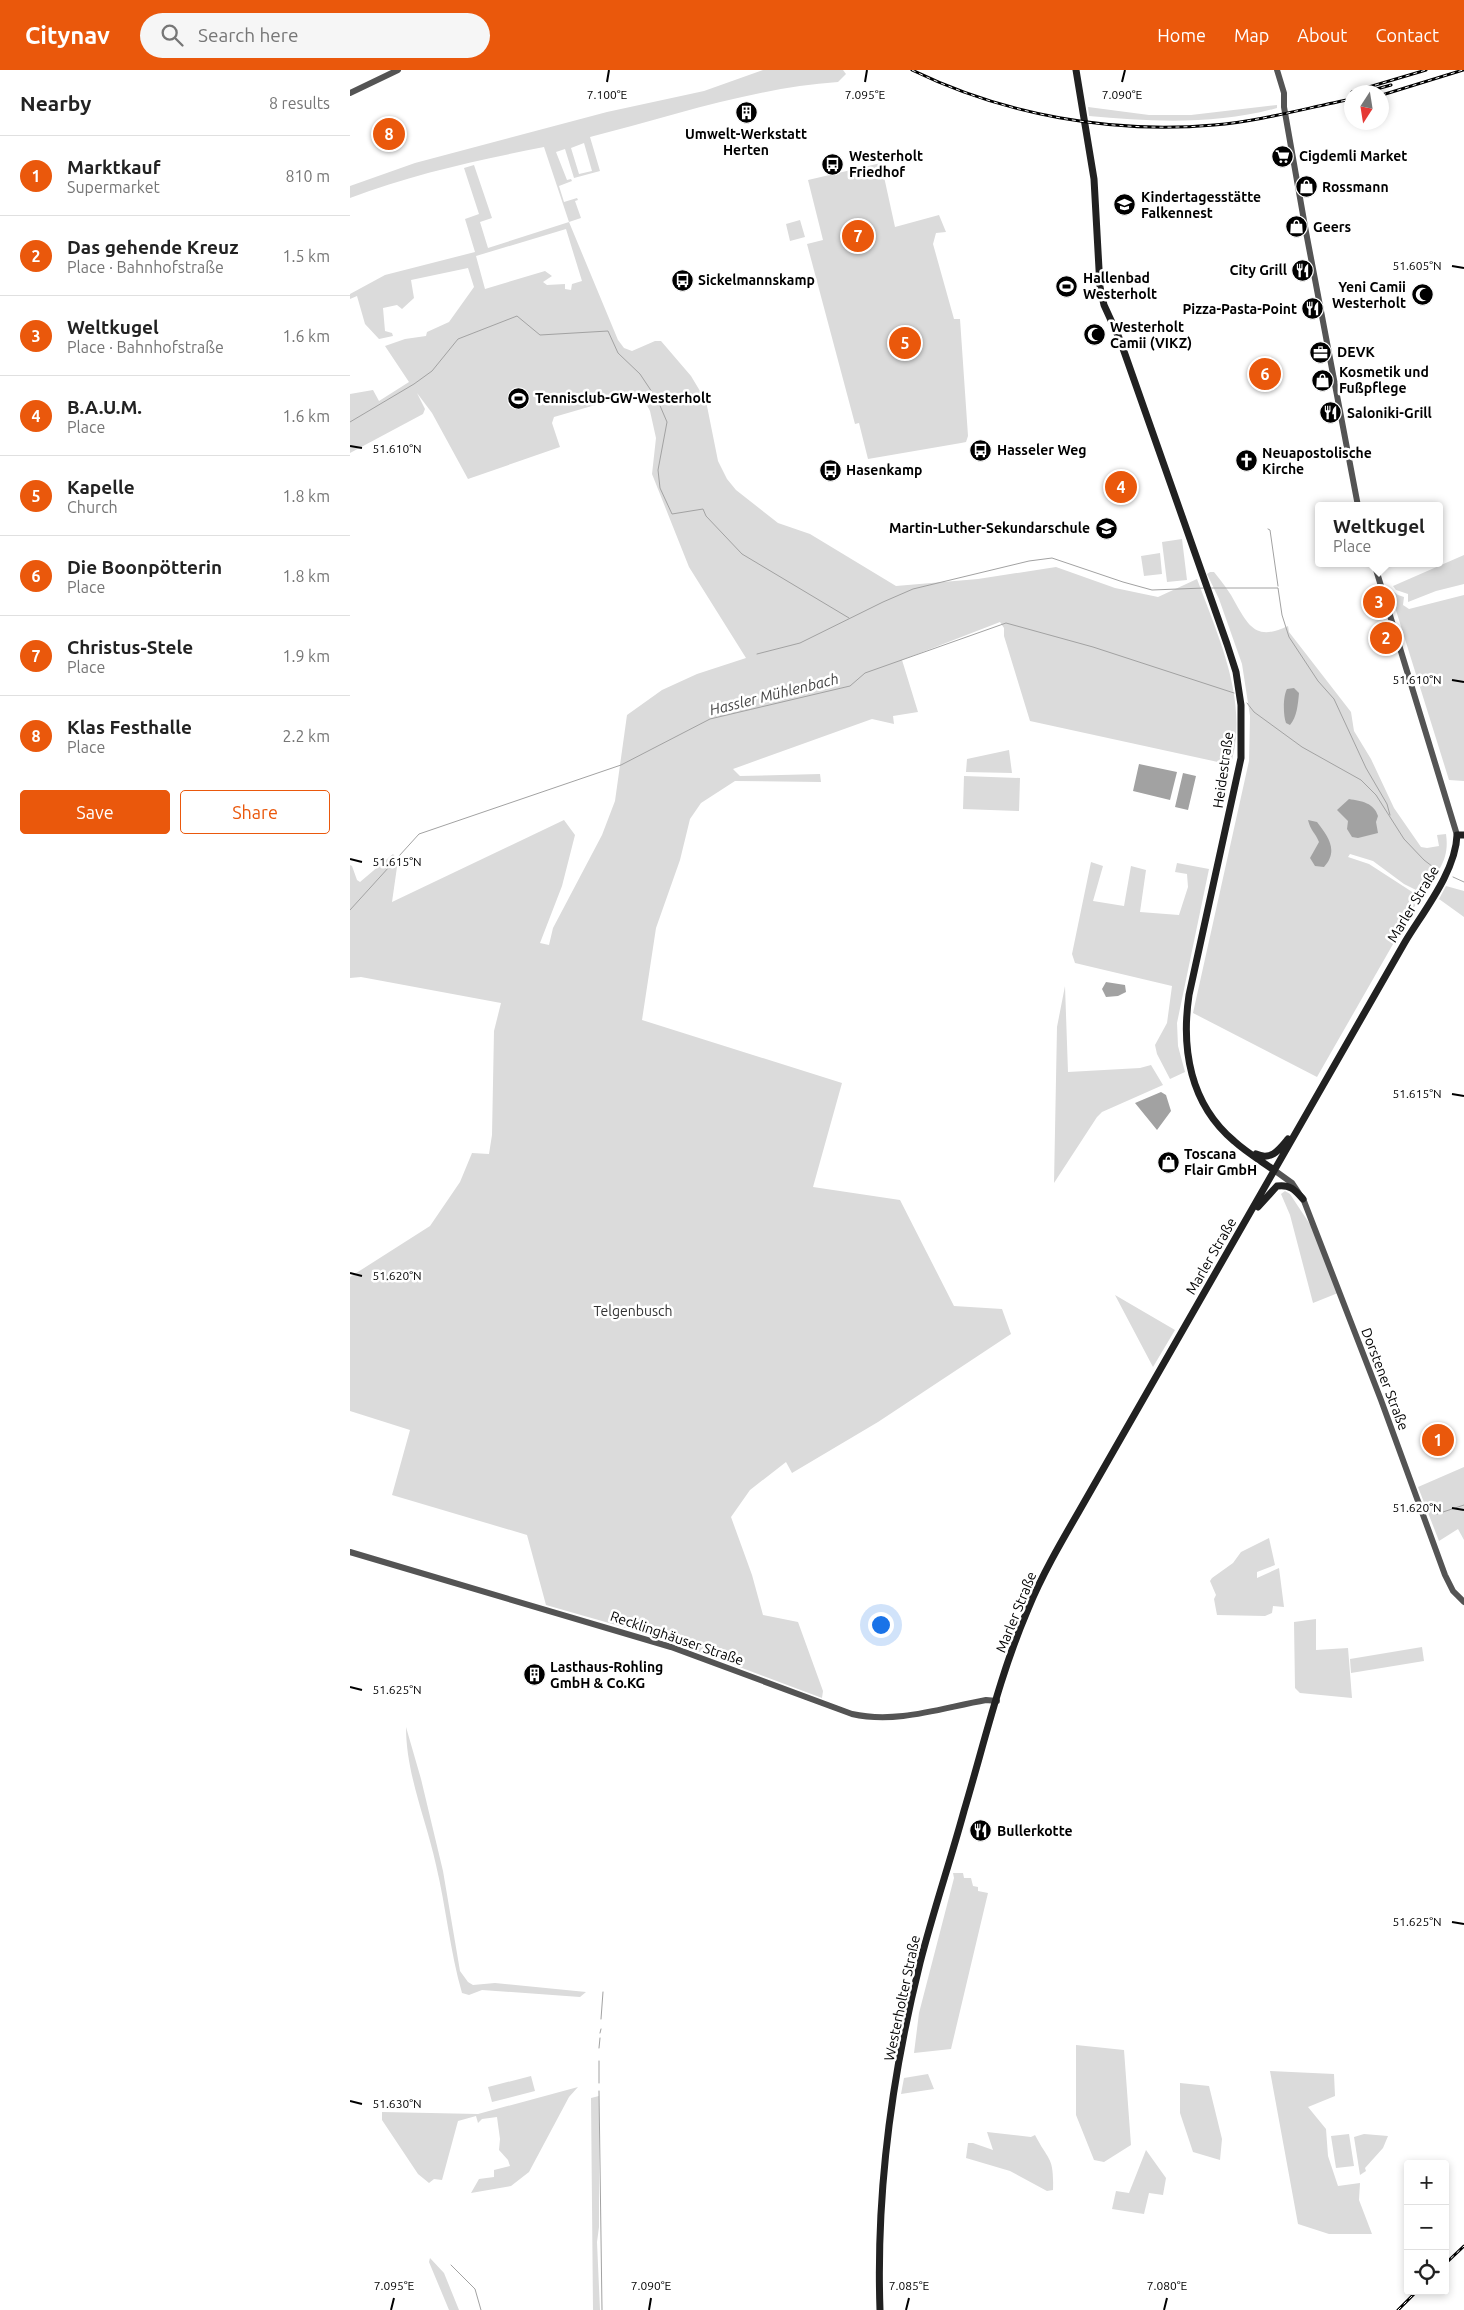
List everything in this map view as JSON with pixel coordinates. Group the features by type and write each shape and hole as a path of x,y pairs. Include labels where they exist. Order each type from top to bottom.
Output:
{"main road":[{"name":"Heidestraße","path":"1076,70 1094,179 1102,298 1120,340 1208,589 1236,672 1241,705 1242,746 1231,808 1195,963 1186,1013 1185,1039 1187,1056 1197,1090 1211,1116 1235,1142 1274,1170"},
{"name":"Marler Straße","path":"997,1701 1018,1634 1046,1571 1274,1170 1445,875 1461,835"},
{"path":"1235,1142 1261,1156 1271,1156 1279,1150 1302,1122"},
{"path":"1248,1216 1277,1186 1286,1185 1294,1188 1303,1199"},
{"name":"Westerholter Straße","path":"880,2310 880,2238 886,2161 907,2024 920,1964 997,1701"}],"street":[{"path":"350,93 398,70"},
{"path":"1277,70 1284,93 1284,107 1306,232 1357,502"},
{"path":"1375,567 1461,835"},
{"name":"Dorstener Straße","path":"1274,1170 1292,1183 1303,1199 1381,1400 1445,1575 1453,1591 1464,1602"},
{"name":"Recklinghäuser Straße","path":"350,1552 671,1647 852,1714 898,1717 986,1700 997,1701"}],"green space":[{"path":"763,70 843,70 846,74 838,82 775,90 682,112 590,137 600,171 574,178 565,149 556,152 567,180 571,179 572,181 559,186 564,202 577,198 578,200 575,201 581,218 569,222 544,147 421,175 350,198 350,186 415,163 607,112 704,91","holes":["584,143 592,171 579,174 571,148"]},
{"path":"1277,105 1277,108 1231,117 1184,121 1136,120 1089,116 1088,107 1149,115 1191,115"},
{"path":"881,163 895,227 939,215 946,232 936,233 933,244 954,319 960,319 968,436 966,442 868,459 859,423 855,424 807,244 823,240 808,180"},
{"name":"Telgenbusch","path":"474,165 492,218 480,222 488,248 569,222 618,340 624,348 632,351 655,341 661,341 691,376 706,401 718,461 727,479 736,490 778,523 810,534 896,586 978,579 1056,567 1115,588 1158,597 1197,579 1222,645 1228,668 1236,714 1236,737 1232,760 1227,764 1030,721 1004,636 1004,628 1000,622 902,660 918,712 893,716 894,724 872,719 733,769 740,776 820,774 821,782 735,781 701,803 690,819 680,860 656,928 642,1020 842,1083 813,1187 900,1200 954,1306 1002,1309 1011,1334 878,1422 792,1473 786,1462 750,1490 731,1517 752,1575 763,1615 798,1622 823,1691 822,1698 665,1639 546,1605 527,1535 392,1495 410,1430 350,1411 350,1277 430,1226 460,1182 472,1153 489,1154 492,1135 494,1031 501,1003 361,977 350,978 350,865 357,880 360,882 393,854 398,860 392,902 564,820 575,835 562,886 540,943 549,945 553,928 602,835 615,801 627,715 662,690 697,674 746,658 689,567 652,474 656,438 650,411 640,392 554,417 552,423 560,447 468,479 432,413 417,393 425,409 423,414 350,453 350,394 373,390 379,401 409,382 385,346 405,339 426,336 427,332 449,322 474,287 468,268 411,280 414,298 402,309 397,305 383,308 385,331 392,333 393,336 379,339 365,324 357,296 350,299 350,294 385,275 475,252 465,219 479,214 464,168","holes":["566,229 582,281 572,284 571,290 565,289 565,284 547,285 543,282 552,276 545,271 485,289 476,256"]},
{"path":"800,220 805,237 790,241 786,224"},
{"path":"1182,539 1187,580 1167,582 1162,542"},
{"path":"1160,553 1162,574 1144,576 1141,556"},
{"path":"1464,555 1464,584 1436,591 1408,602 1408,594 1396,590 1393,586 1437,567 1443,567 1443,564"},
{"path":"1214,572 1229,591 1246,620 1256,630 1269,632 1288,626 1289,632 1351,712 1354,731 1371,759 1394,808 1421,847 1439,846 1437,835 1446,834 1447,843 1444,859 1424,894 1404,884 1373,861 1350,854 1348,857 1369,864 1420,897 1317,1077 1193,1013 1249,761 1250,716 1242,664 1219,599 1207,574"},
{"path":"1389,588 1404,597 1403,605 1409,609 1464,595 1464,781 1449,780"},
{"path":"1009,750 1012,773 966,772 967,759"},
{"path":"964,776 1020,778 1019,811 963,809"},
{"path":"1091,862 1103,866 1093,901 1124,906 1131,866 1146,870 1140,912 1179,915 1188,887 1187,874 1175,872 1177,863 1209,869 1177,1023 1178,1046 1185,1072 1170,1079 1157,1054 1155,1045 1167,1023 1172,986 1075,963 1072,954"},
{"path":"1446,886 1464,891 1464,917 1439,899"},
{"path":"1065,986 1068,1072 1140,1068 1151,1065 1163,1085 1102,1112 1054,1183 1057,1027"},
{"path":"1285,1191 1290,1194 1315,1232 1338,1293 1313,1303 1290,1215 1281,1194"},
{"path":"1115,1295 1175,1330 1153,1367"},
{"path":"1464,1467 1464,1540 1458,1529 1439,1541 1418,1487"},
{"path":"1269,1538 1275,1565 1257,1572 1257,1578 1279,1568 1284,1607 1273,1606 1272,1613 1265,1616 1217,1615 1214,1599 1216,1595 1210,1581 1212,1578 1233,1563 1241,1552"},
{"path":"1316,1619 1316,1650 1348,1648 1352,1698 1300,1693 1295,1688 1294,1622"},
{"path":"1422,1647 1424,1661 1351,1673 1350,1659"},
{"path":"406,1727 421,1779 443,1871 460,1971 468,1982 473,1985 495,1983 586,1992 580,1997 482,1990 469,1995 462,1993 436,1865 409,1762"},
{"path":"953,1873 963,1873 964,1878 971,1878 973,1886 978,1887 978,1891 988,1893 951,2049 914,2053 919,2013 954,1878"},
{"path":"1076,2045 1124,2050 1131,2145 1104,2162 1094,2160 1076,2115"},
{"path":"1270,2071 1334,2074 1335,2096 1308,2107 1326,2129 1328,2156 1338,2186 1360,2183 1359,2200 1372,2234 1329,2234 1298,2224"},
{"path":"928,2074 934,2089 901,2094 904,2078"},
{"path":"531,2076 535,2091 492,2102 488,2087"},
{"path":"1180,2083 1209,2086 1222,2139 1220,2160 1193,2152 1180,2113"},
{"path":"578,2087 569,2097 529,2172 511,2186 471,2193 479,2179 494,2177 494,2170 510,2166 508,2160 499,2150 500,2139 497,2117 482,2119 478,2123 476,2116 458,2121 442,2180 434,2179 429,2183 418,2174 382,2120 382,2112 478,2114"},
{"path":"599,2096 599,2227 597,2242 600,2310 593,2310 591,2098"},
{"path":"987,2132 1031,2137 1035,2135 1050,2160 1053,2171 1053,2190 1047,2191 1010,2171 966,2158 968,2143 993,2150"},
{"path":"1349,2134 1354,2166 1336,2168 1331,2136"},
{"path":"1364,2134 1388,2136 1383,2148 1365,2168 1366,2171 1360,2175 1354,2137"},
{"path":"1146,2150 1166,2178 1163,2195 1149,2193 1144,2214 1112,2209 1116,2191 1129,2193"},
{"path":"430,2258 444,2273 459,2310 449,2310 429,2262"}],"shaded area":[{"path":"1294,688 1299,693 1296,714 1290,725 1285,720 1284,701 1287,689"},
{"path":"1139,764 1177,772 1170,800 1133,791"},
{"path":"1183,773 1196,776 1188,810 1175,807"},
{"path":"1349,799 1363,802 1374,808 1378,816 1376,822 1378,833 1358,838 1352,837 1347,829 1348,821 1337,810"},
{"path":"1308,820 1317,822 1328,838 1331,855 1324,867 1315,866 1310,858 1319,842"},
{"path":"1106,982 1125,985 1126,992 1118,996 1106,997 1102,989"},
{"path":"1161,1092 1166,1095 1171,1111 1157,1130 1135,1103"}],"waterway":[{"path":"350,422 414,384 432,371 458,339 517,316 540,335 608,331 618,353 640,374 658,401 667,422 658,470 660,488 672,514 703,509 706,516 742,554 849,618"},
{"path":"1268,529 1270,530 1278,586"},
{"path":"757,654 800,643 913,589 1029,561 1052,558 1152,590 1204,588"},
{"path":"1211,588 1278,588 1282,615 1289,637 1318,681 1334,699 1366,768 1387,804 1390,815"},
{"name":"Hassler Mühlenbach","path":"350,910 419,834 621,765 710,719 850,686 865,673 1006,623 1093,647 1234,693"},
{"name":"Hassler Mühlenbach","path":"1247,703 1254,712 1302,747 1361,780 1376,795 1404,839 1424,860 1437,870"},
{"path":"1453,877 1464,882"},
{"path":"1437,1514 1464,1505"},
{"path":"601,2019 603,1992"},
{"path":"600,2033 601,2029"},
{"path":"599,2048 600,2038"},
{"path":"599,2061 599,2083"},
{"path":"599,2091 602,2310"},
{"path":"451,2265 475,2289 481,2310"}],"railway":[{"path":"912,70 947,86 1021,110 1059,118 1137,127 1176,127 1232,123 1344,101"},
{"path":"1376,85 1426,70"},
{"path":"1389,93 1463,70"},
{"path":"1449,2260 1464,2246"},
{"path":"1398,2310 1413,2295"}],"place":[{"name":"Umwelt-Werkstatt Herten","path":"746,112"},
{"name":"Klas Festhalle","path":"389,134"},
{"name":"Cigdemli Market","path":"1283,156"},
{"name":"Westerholt Friedhof","path":"833,164"},
{"name":"Rossmann","path":"1306,187"},
{"name":"Kindertagesstätte Falkennest","path":"1125,205"},
{"name":"Geers","path":"1297,227"},
{"name":"Christus-Stele","path":"858,236"},
{"name":"City Grill","path":"1303,270"},
{"name":"Sickelmannskamp","path":"682,280"},
{"name":"Hallenbad Westerholt","path":"1067,286"},
{"name":"Yeni Camii Westerholt","path":"1422,295"},
{"name":"Pizza-Pasta-Point","path":"1313,309"},
{"name":"Westerholt Camii (VIKZ)","path":"1094,335"},
{"name":"Kapelle","path":"905,343"},
{"name":"DEVK","path":"1321,352"},
{"name":"Die Boonpötterin","path":"1265,374"},
{"name":"Kosmetik und Fußpflege","path":"1323,380"},
{"name":"Tennisclub-GW-Westerholt","path":"519,398"},
{"name":"Saloniki-Grill","path":"1331,413"},
{"name":"Hasseler Weg","path":"981,450"},
{"name":"Neuapostolische Kirche","path":"1246,461"},
{"name":"Hasenkamp","path":"830,470"},
{"name":"B.A.U.M.","path":"1121,487"},
{"name":"Martin-Luther-Sekundarschule","path":"1106,528"},
{"name":"Weltkugel","path":"1379,602"},
{"name":"Das gehende Kreuz","path":"1386,638"},
{"name":"Toscana Flair GmbH","path":"1168,1162"},
{"name":"Marktkauf","path":"1438,1440"},
{"name":"Lasthaus-Rohling GmbH & Co.KG","path":"534,1675"},
{"name":"Bullerkotte","path":"981,1831"}]}
